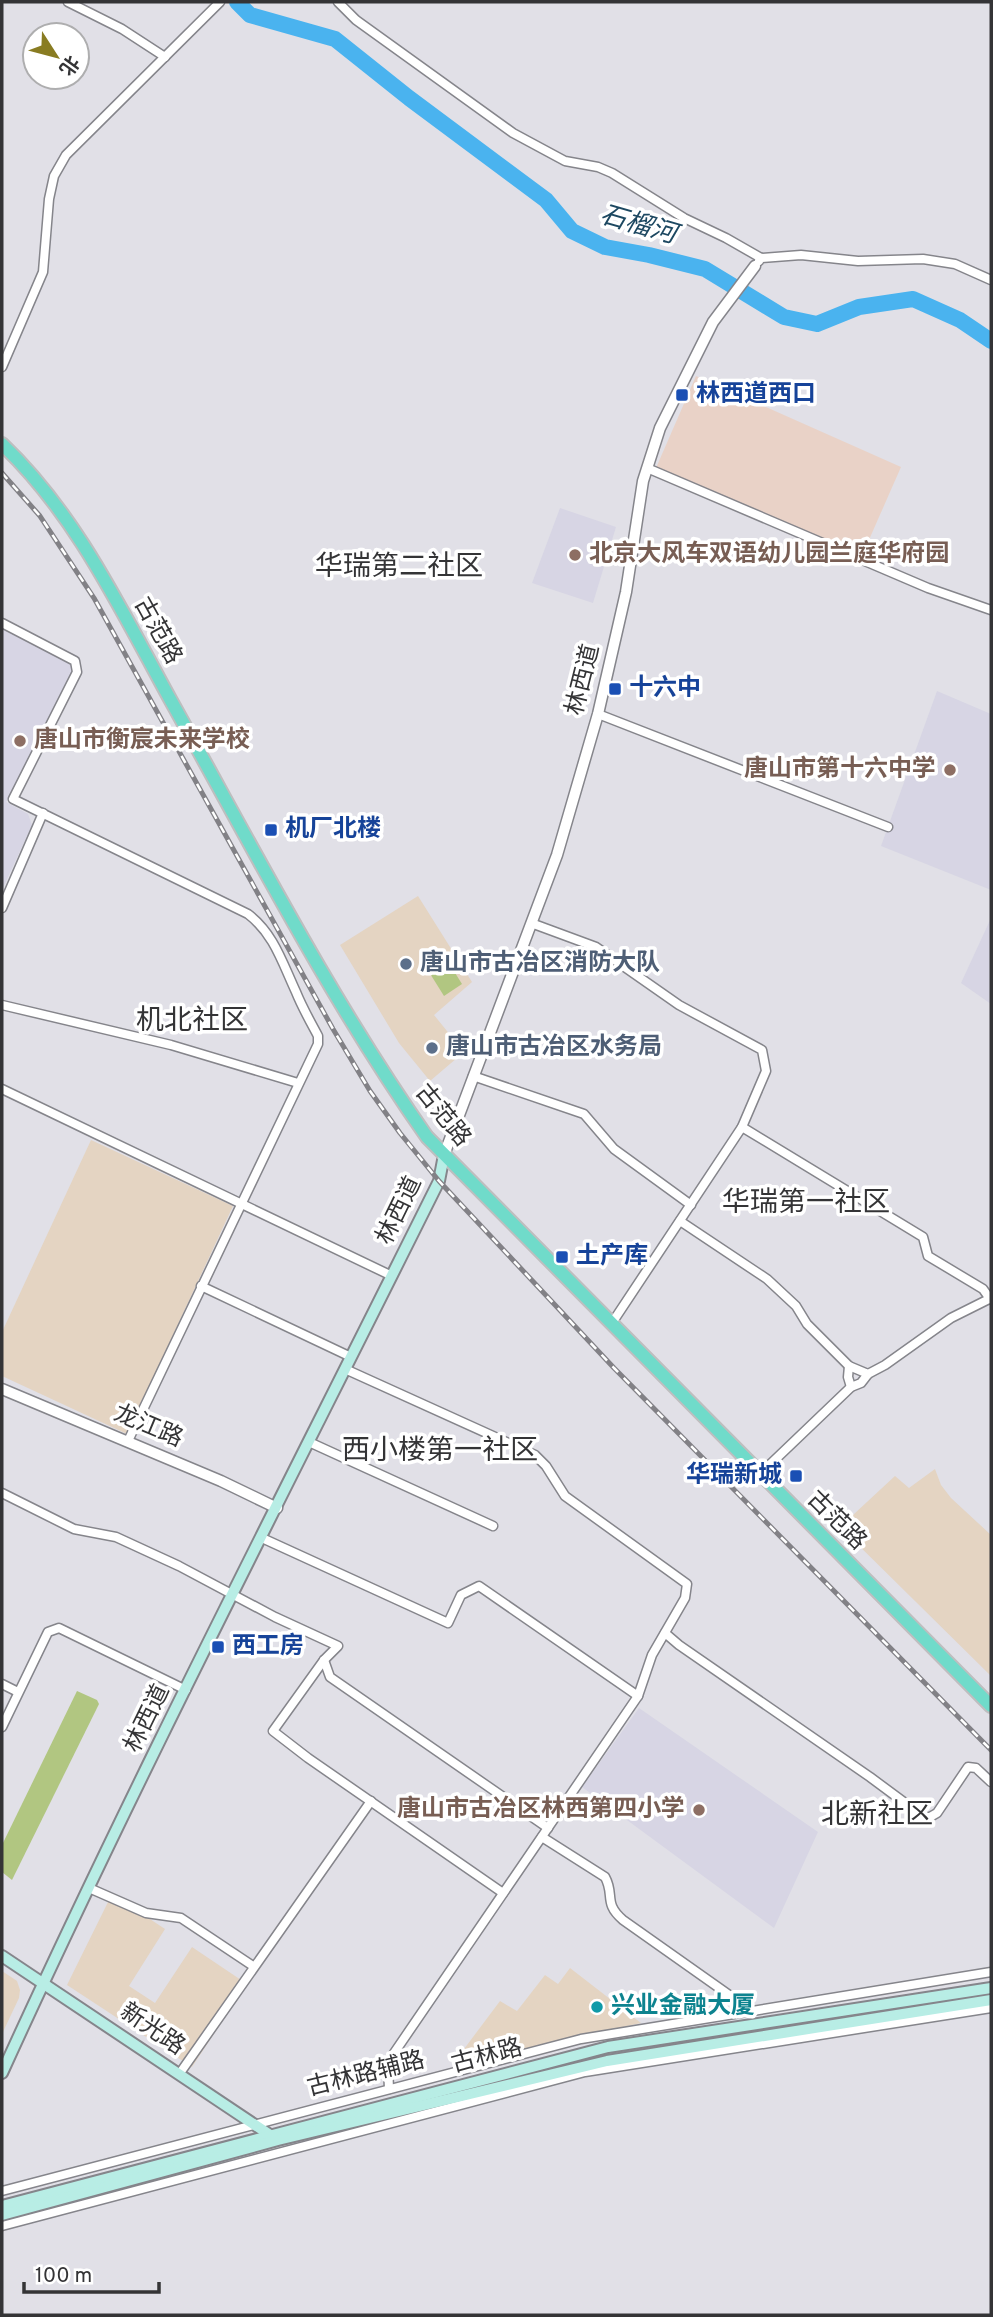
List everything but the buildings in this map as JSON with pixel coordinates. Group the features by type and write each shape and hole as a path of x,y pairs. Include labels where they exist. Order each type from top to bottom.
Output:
{"main road":[{"name":"古范路","path":"2,444 68,521 370,1052 427,1137 991,1706"},
{"name":"林西道","path":"2,2073 43,1982 186,1690 439,1181 444,1154"},
{"name":"新光路","path":"2,1956 274,2137"},
{"name":"古林路","path":"2,2206 274,2137 608,2047 991,1988"},
{"name":"古林路","path":"2,2215 274,2137 607,2061 991,2000"}],"street":[{"path":"68,2 122,29 165,57"},
{"path":"2,367 43,272 49,200 54,176 66,155 220,2"},
{"path":"338,2 356,20 513,134 565,161 598,167 612,173 684,218 726,238 758,262 801,255 858,261 923,259 955,264 991,280"},
{"name":"林西道","path":"444,1154 556,855 598,714 626,592 643,481 660,428 713,322 758,262"},
{"path":"647,468 928,588 991,610"},
{"path":"2,623 75,661 77,672 13,799 193,886 258,922 282,957 318,1036 318,1044 128,1441"},
{"path":"598,714 888,827"},
{"path":"2,908 43,813"},
{"path":"531,923 596,947 679,1005 762,1050 766,1071 742,1127 612,1324"},
{"path":"2,1005 171,1045 298,1083"},
{"path":"473,1076 584,1114 614,1149 691,1205"},
{"path":"2,1089 392,1276"},
{"path":"742,1127 923,1237 928,1256 984,1290 990,1298 951,1318 868,1374 862,1383 852,1387 760,1474"},
{"path":"680,1221 767,1279 796,1306 807,1324 849,1366 868,1374"},
{"path":"201,1286 351,1357"},
{"path":"849,1366 848,1377 852,1387"},
{"path":"345,1369 535,1455 546,1466 565,1496 687,1584 685,1598 652,1655 638,1696 392,2056 388,2066 390,2089"},
{"name":"龙江路","path":"2,1389 221,1481 277,1508"},
{"path":"309,1442 493,1526"},
{"path":"2,1493 74,1529 116,1537 338,1646 324,1660 274,1731 308,1758 503,1893"},
{"path":"262,1538 448,1623 461,1595 479,1586 638,1696"},
{"path":"2,1727 48,1632 59,1628 186,1690"},
{"path":"665,1633 924,1817 930,1818 937,1813 968,1767 976,1768 991,1782"},
{"path":"324,1660 330,1677 548,1828"},
{"path":"2,1684 18,1692"},
{"path":"180,2073 370,1801"},
{"path":"542,1837 605,1877 612,1911 732,1997"},
{"path":"89,1888 146,1913 181,1918 253,1966"},
{"name":"古林路辅路","path":"2,2191 581,2039 991,1972"},
{"path":"2,2226 585,2072 991,2008"}],"shaded area":[{"path":"696,376 901,467 861,558 656,468"},
{"name":"北京大风车双语幼儿园兰庭华府园","path":"560,508 616,527 593,603 532,583"},
{"name":"唐山市衡宸未来学校","path":"2,628 71,664 72,680 6,802 28,814 32,825 2,890"},
{"name":"唐山市第十六中学","path":"937,691 991,714 991,890 881,846"},
{"name":"唐山市古冶区消防大队","path":"418,896 472,982 434,1015 464,1052 430,1081 399,1043 340,945"},
{"path":"991,918 991,1004 961,983"},
{"path":"91,1140 233,1206 127,1434 2,1376 2,1332"},
{"path":"935,1469 941,1485 951,1498 991,1535 991,1676 840,1527 895,1476 909,1488"},
{"name":"唐山市古冶区林西第四小学","path":"639,1708 818,1832 774,1928 582,1787"},
{"path":"112,1894 165,1929 129,1986 155,2003 192,1947 247,1984 192,2067 67,1985"},
{"path":"570,1968 641,2023 452,2065 500,2001 517,2011 545,1975 558,1984"},
{"path":"2,1971 17,1981 20,1990 19,1998 2,2034"}],"green space":[{"path":"442,952 462,984 444,996 424,964"},
{"path":"77,1691 97,1700 99,1704 12,1880 2,1872 2,1845"}],"waterway":[{"name":"石榴河","path":"237,2 250,15 335,39 546,200 572,231 605,247 705,269 784,317 817,324 859,307 913,299 960,320 991,341"}],"railway":[{"path":"2,473 40,516 94,598 333,1029 370,1091 400,1133 439,1181 614,1368 991,1750"}],"place":[{"name":"林西道西口","path":"682,395"},
{"name":"北京大风车双语幼儿园兰庭华府园","path":"575,555"},
{"name":"十六中","path":"615,689"},
{"name":"唐山市衡宸未来学校","path":"20,741"},
{"name":"唐山市第十六中学","path":"950,770"},
{"name":"机厂北楼","path":"271,830"},
{"name":"唐山市古冶区消防大队","path":"406,964"},
{"name":"唐山市古冶区水务局","path":"432,1048"},
{"name":"土产库","path":"562,1257"},
{"name":"华瑞新城","path":"796,1476"},
{"name":"西工房","path":"218,1647"},
{"name":"唐山市古冶区林西第四小学","path":"699,1810"},
{"name":"兴业金融大厦","path":"597,2007"}],"district":[{"name":"华瑞第二社区","path":"399,568"},
{"name":"机北社区","path":"192,1022"},
{"name":"华瑞第一社区","path":"806,1204"},
{"name":"西小楼第一社区","path":"440,1452"},
{"name":"北新社区","path":"877,1816"}]}
